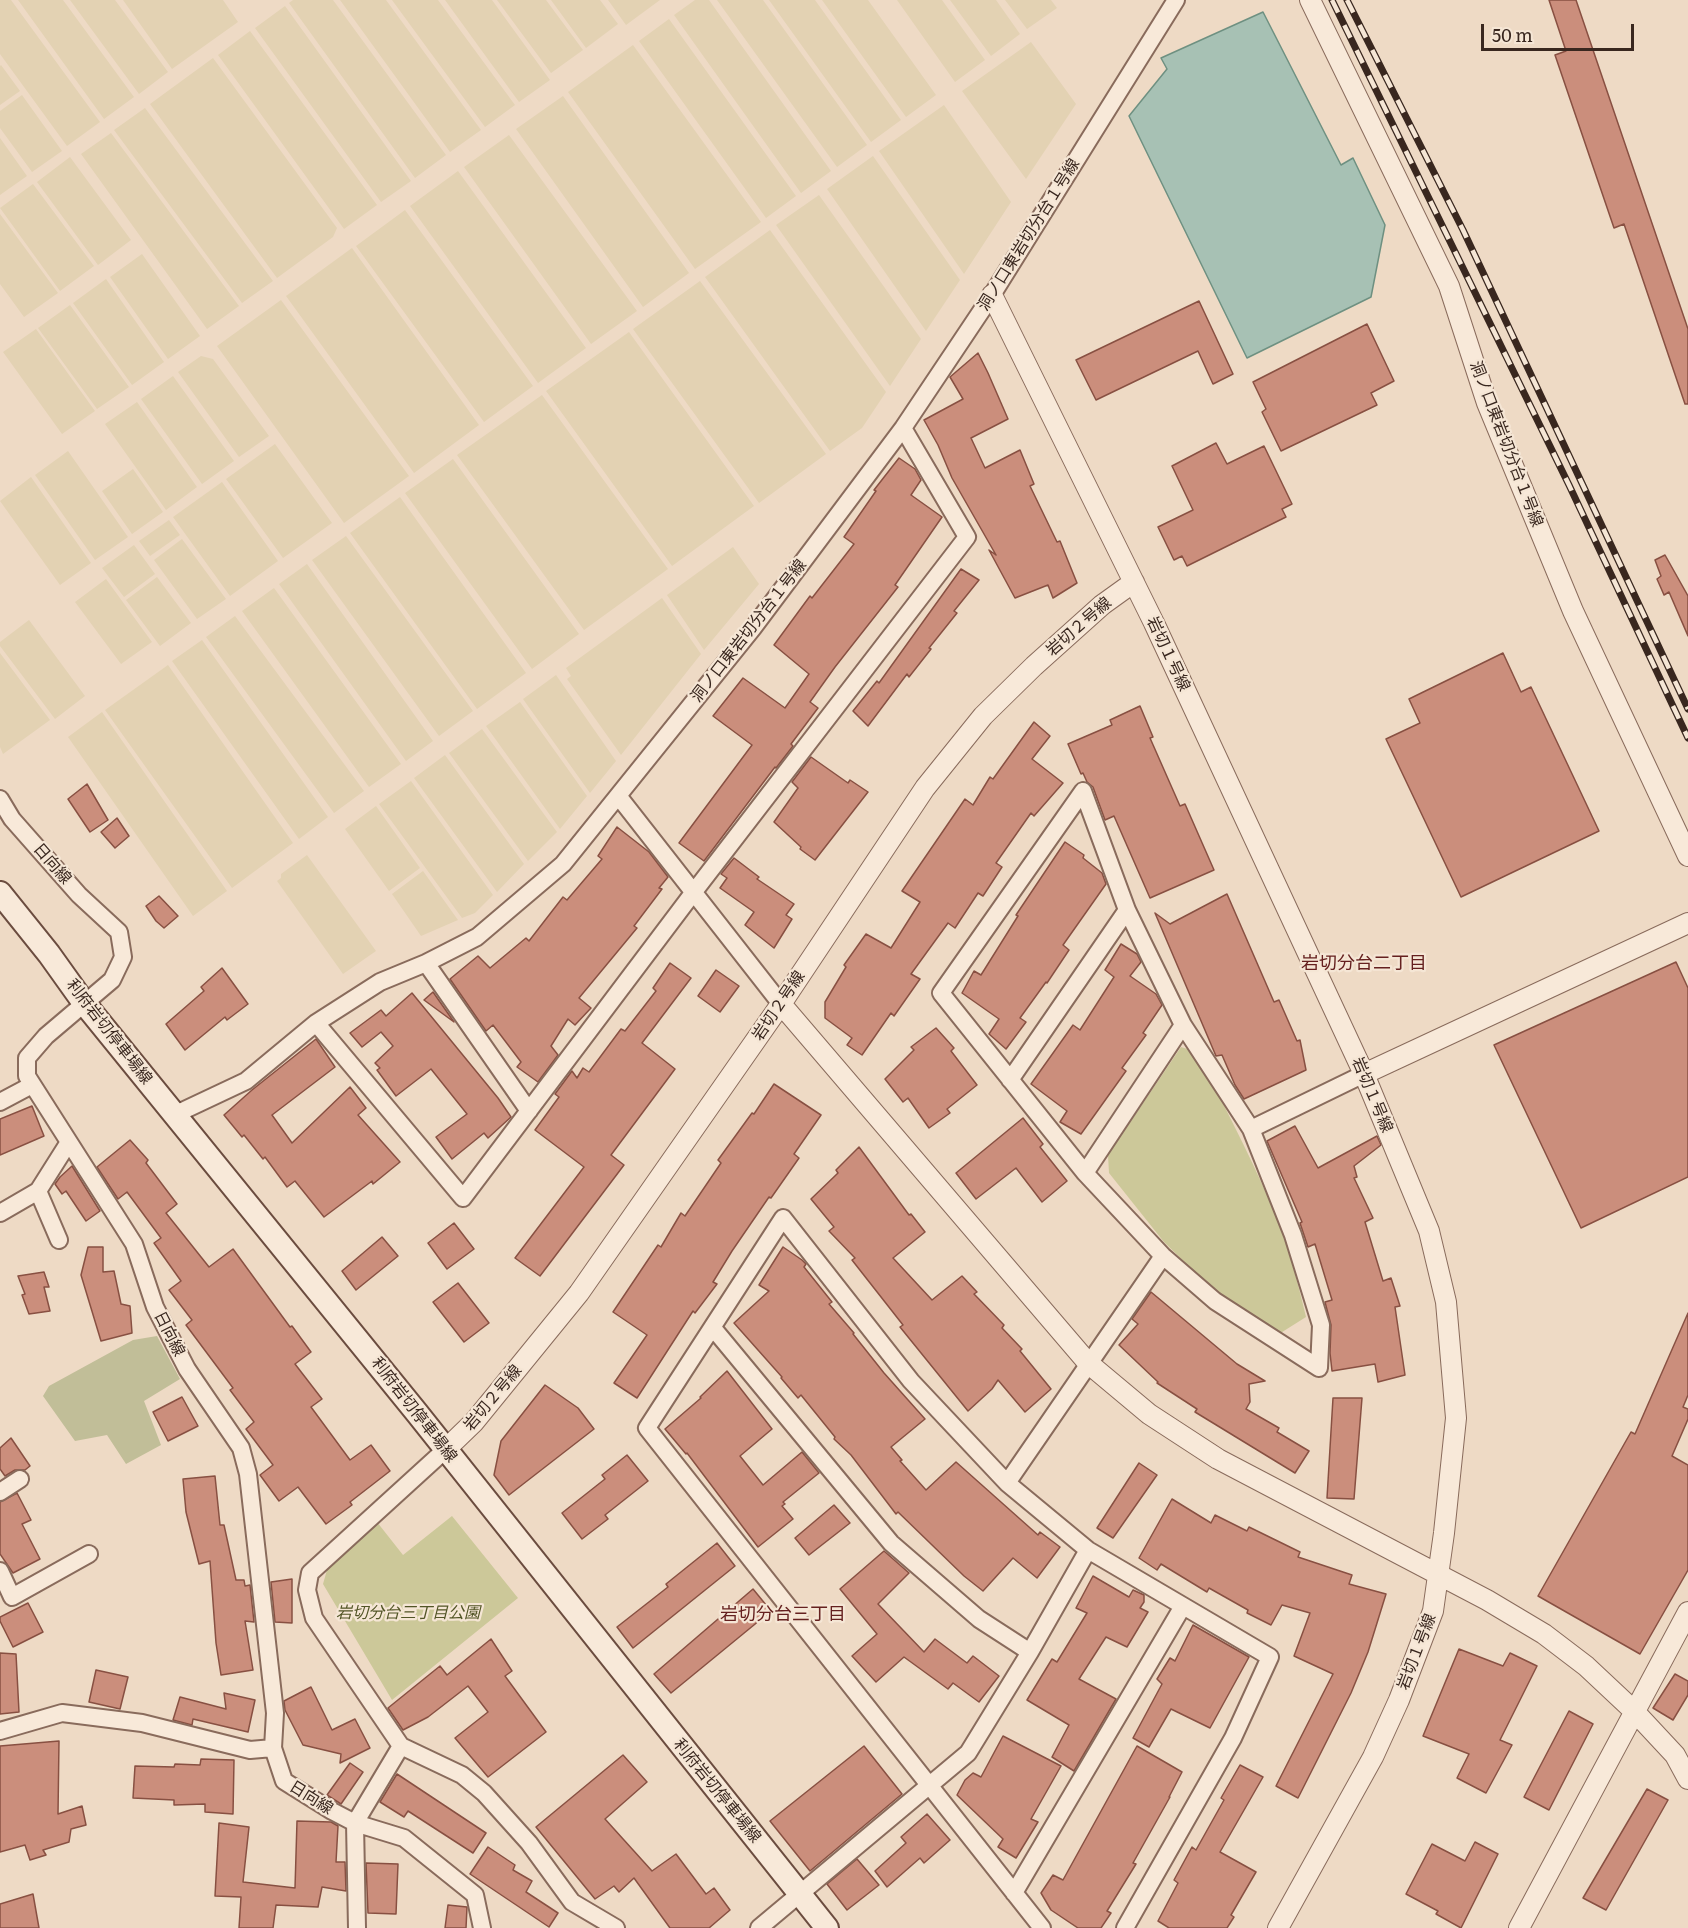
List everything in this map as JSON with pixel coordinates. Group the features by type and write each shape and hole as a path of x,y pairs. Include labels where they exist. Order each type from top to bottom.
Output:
{"main road":[{"name":"利府岩切停車場線","path":"0,893 49,954 84,1003 176,1114 827,1928"}],"street":[{"name":"洞ノ口東岩切分台１号線","path":"176,1114 246,1081 316,1023 380,982 426,963 477,937 563,864 753,628 903,428 992,295 1176,0"},
{"name":"洞ノ口東岩切分台１号線","path":"1310,0 1449,286 1487,403 1568,600 1688,856"},
{"name":"岩切１号線","path":"992,295 1134,582 1364,1074 1429,1231 1446,1302 1456,1418 1433,1611 1399,1700 1374,1757 1278,1928"},
{"path":"316,1023 463,1198 693,893 967,537 903,428"},
{"name":"岩切２号線","path":"445,1450 474,1422 579,1293 781,1004 925,788 983,716 1102,605 1134,582"},
{"path":"1083,791 1127,910 1183,1026 1251,1129 1293,1235 1321,1325 1319,1368 1215,1301 1163,1256 1084,1173 941,993 1083,791"},
{"path":"619,797 781,1004 1088,1363 1149,1414 1218,1459 1438,1573 1544,1634 1586,1666 1634,1711 1675,1755 1688,1779"},
{"name":"日向線","path":"0,799 12,819 79,895 119,932 123,957 112,980 46,1036 27,1058 27,1076 134,1244 155,1307 187,1369 241,1448 248,1474 275,1713 273,1748 284,1781 356,1823 404,1838 475,1895 482,1928"},
{"path":"1010,1080 1127,910"},
{"path":"1251,1129 1688,923"},
{"path":"426,963 529,1111"},
{"path":"1084,1173 1183,1026"},
{"path":"0,1102 32,1085"},
{"path":"0,1212 38,1191 69,1142"},
{"path":"38,1191 59,1240"},
{"path":"1042,1928 647,1428 783,1218 911,1381 1007,1483 1088,1550 1270,1657 1233,1738 1125,1928"},
{"path":"1007,1483 1163,1256"},
{"path":"713,1328 891,1543 979,1619 1030,1652"},
{"path":"445,1450 310,1573 307,1590 314,1618 401,1746 462,1775 484,1793 529,1843 572,1902 616,1928"},
{"path":"0,1492 20,1479"},
{"path":"759,1928 968,1753 1030,1652 1088,1550"},
{"path":"0,1571 12,1597 89,1554"},
{"path":"1014,1893 1183,1606"},
{"path":"1518,1928 1688,1612"},
{"path":"0,1731 62,1713 142,1723 250,1750 273,1748"},
{"path":"357,1928 356,1823 401,1746"}],"shaded area":[{"path":"0,0 11,0 100,122 67,146 0,54"},
{"path":"18,0 63,0 134,97 104,119"},
{"path":"70,0 115,0 168,72 139,94"},
{"path":"123,0 223,0 238,22 172,69"},
{"path":"293,0 333,0 446,155 415,178 289,3"},
{"path":"340,0 386,0 481,130 450,152"},
{"path":"392,0 438,0 515,105 485,127"},
{"path":"445,0 492,0 550,80 519,102"},
{"path":"497,0 546,0 583,50 551,73"},
{"path":"551,0 600,0 618,24 586,48"},
{"path":"608,0 660,0 626,25"},
{"path":"695,0 709,0 831,171 801,193 674,15"},
{"path":"717,0 763,0 867,145 837,167"},
{"path":"769,0 815,0 901,120 871,142"},
{"path":"822,0 868,0 936,95 906,117"},
{"path":"897,0 942,0 985,60 955,82"},
{"path":"950,0 996,0 1020,34 991,56"},
{"path":"1005,0 1051,0 1057,8 1027,29"},
{"path":"285,6 411,181 381,202 255,28"},
{"path":"1263,12 1341,165 1353,158 1385,225 1371,297 1247,358 1129,116 1167,69 1161,58"},
{"path":"669,19 796,196 766,218 639,41"},
{"path":"250,31 377,205 344,229 218,55"},
{"path":"1031,42 1076,104 1026,179 962,91"},
{"path":"633,45 761,222 695,269 568,92"},
{"path":"213,58 337,228 333,237 277,278 150,104"},
{"path":"0,66 20,91 0,105"},
{"path":"22,95 62,151 32,172 0,128 0,111"},
{"path":"563,96 689,273 643,307 516,129"},
{"path":"944,105 1011,202 964,274 879,151"},
{"path":"145,108 273,281 242,303 114,130"},
{"path":"111,133 239,306 207,329 81,154"},
{"path":"509,135 637,311 591,344 464,167"},
{"path":"0,138 27,176 0,195"},
{"path":"873,156 960,280 926,331 827,189"},
{"path":"70,157 131,240 98,265 37,182"},
{"path":"458,171 586,348 538,383 410,206"},
{"path":"33,184 94,266 60,291 0,208"},
{"path":"819,195 921,339 890,386 776,225"},
{"path":"405,210 533,386 484,422 356,246"},
{"path":"0,214 58,293 24,317 0,284"},
{"path":"770,230 886,392 862,428 830,451 705,277"},
{"path":"352,248 479,425 414,473 286,296"},
{"path":"142,254 200,336 168,359 110,277"},
{"path":"106,279 164,362 132,385 73,303"},
{"path":"700,281 826,454 759,503 633,329"},
{"path":"281,300 409,476 344,523 217,346"},
{"path":"70,305 129,387 97,409 38,328"},
{"path":"36,329 95,411 62,434 3,352"},
{"path":"629,332 754,506 672,566 546,391"},
{"path":"201,356 213,359 269,436 239,457 178,372"},
{"path":"173,376 234,461 202,484 141,399"},
{"path":"542,395 668,569 584,630 457,455"},
{"path":"137,402 197,487 166,510 105,424"},
{"path":"275,444 332,523 283,558 226,479"},
{"path":"68,451 128,537 95,560 35,475"},
{"path":"453,459 579,634 532,669 405,493"},
{"path":"133,469 163,512 132,534 102,491"},
{"path":"31,477 91,563 60,585 0,501"},
{"path":"222,482 278,561 230,596 173,517"},
{"path":"400,497 526,673 477,709 350,533"},
{"path":"169,520 180,535 150,556 139,541"},
{"path":"346,536 473,711 439,736 312,560"},
{"path":"182,539 226,599 197,619 154,560"},
{"path":"134,545 155,574 124,597 102,568"},
{"path":"733,547 759,584 704,650 667,595"},
{"path":"307,564 433,741 406,761 279,584"},
{"path":"157,577 191,623 160,646 126,600"},
{"path":"106,579 152,642 121,664 75,602"},
{"path":"274,588 401,764 369,787 242,611"},
{"path":"662,598 701,654 621,755 567,679 571,676 566,668"},
{"path":"235,616 364,791 334,813 206,637"},
{"path":"29,620 85,696 55,719 0,646 0,642"},
{"path":"202,640 328,817 299,839 172,661"},
{"path":"0,653 50,720 3,754 0,747"},
{"path":"168,665 293,843 232,888 105,710"},
{"path":"556,675 616,761 590,793 523,699"},
{"path":"520,702 587,796 560,829 486,726"},
{"path":"102,712 227,891 193,916 68,737"},
{"path":"482,729 557,832 528,861 449,753"},
{"path":"445,755 524,864 497,892 414,778"},
{"path":"411,781 493,895 475,913 462,918 379,804"},
{"path":"376,806 420,868 389,891 345,829"},
{"path":"307,855 376,951 343,974 277,881 281,878 281,874"},
{"path":"423,871 458,920 421,936 392,894"},
{"path":"157,1336 180,1379 144,1401 161,1445 126,1464 107,1435 75,1441 43,1396 49,1386 133,1340"}],"green space":[{"path":"1181,1047 1197,1052 1262,1183 1286,1244 1306,1317 1279,1334 1208,1285 1164,1242 1109,1173 1108,1155"},
{"name":"岩切分台三丁目公園","path":"452,1516 518,1598 392,1700 323,1584 329,1563 377,1522 403,1555"}],"building":[{"path":"1549,0 1576,0 1688,329 1688,404 1685,404 1624,224 1614,228 1555,55 1566,51"},
{"path":"1199,301 1233,374 1213,384 1198,351 1096,400 1076,360"},
{"path":"1367,324 1394,381 1371,393 1377,405 1281,451 1262,412 1266,409 1253,382"},
{"path":"978,353 1008,419 971,438 985,468 1020,450 1034,484 1030,486 1057,542 1060,541 1077,583 1053,598 1048,585 1015,598 989,550 996,555 952,478 924,420 963,399 950,377"},
{"path":"1216,443 1227,464 1264,446 1292,504 1282,509 1286,517 1187,566 1182,556 1174,560 1158,527 1193,510 1172,466"},
{"path":"899,458 915,469 921,480 911,495 942,517 895,585 898,587 810,702 818,708 791,744 793,746 704,861 679,843 752,745 713,716 743,678 785,708 809,674 774,645 810,596 812,598 854,544 844,537 876,491 874,490"},
{"path":"1665,555 1688,596 1688,636 1669,592 1664,595 1657,579 1661,576 1655,560"},
{"path":"961,569 979,580 954,611 957,613 929,648 931,649 909,677 907,674 868,726 853,711 877,681 879,683"},
{"path":"1503,653 1521,692 1531,687 1599,831 1461,897 1386,739 1420,723 1409,699"},
{"path":"1140,706 1153,737 1150,738 1180,806 1185,804 1214,870 1150,898 1114,816 1105,820 1093,787 1087,782 1083,773 1081,774 1068,744 1112,725 1110,720"},
{"path":"1034,722 1050,736 1032,759 1063,783 1034,816 1031,813 996,863 1002,867 983,896 978,893 955,928 948,923 911,974 920,979 894,1016 891,1013 862,1055 847,1045 852,1038 825,1018 825,1002 846,967 844,965 866,934 891,948 920,902 902,891 965,799 973,805 990,777 993,779"},
{"path":"811,757 848,783 850,780 868,792 815,860 800,849 801,847 774,822 798,788 792,782"},
{"path":"87,784 108,820 90,832 68,799"},
{"path":"117,818 129,836 115,848 101,832"},
{"path":"617,827 649,852 668,877 659,888 662,889 634,926 637,928 579,998 591,1008 575,1025 568,1019 551,1046 558,1055 538,1082 517,1067 521,1062 493,1025 486,1031 450,979 478,956 490,968 526,938 529,941 563,897 567,900 602,859 598,856"},
{"path":"1065,842 1084,855 1083,858 1102,873 1106,884 1063,945 1069,950 1020,1018 1026,1022 1006,1049 989,1034 999,1019 962,993 974,971 981,975 1018,916 1016,915"},
{"path":"734,858 759,877 757,879 794,904 786,915 792,919 774,948 745,925 754,912 720,888 727,878 721,874"},
{"path":"1227,894 1274,1002 1279,1000 1297,1041 1300,1040 1306,1070 1244,1099 1222,1055 1216,1056 1155,913 1170,924"},
{"path":"159,896 178,916 164,928 146,906"},
{"path":"1121,944 1137,954 1141,962 1130,976 1156,994 1162,1005 1143,1033 1146,1035 1122,1068 1126,1071 1081,1134 1060,1122 1067,1111 1031,1084 1073,1025 1080,1030 1114,977 1105,970"},
{"path":"1676,962 1688,988 1688,1177 1581,1228 1494,1045"},
{"path":"670,963 691,978 642,1043 675,1069 611,1155 624,1165 540,1276 515,1258 584,1167 535,1130 559,1097 555,1094 572,1071 577,1078 583,1068 589,1072 621,1029 625,1031 656,991 653,988"},
{"path":"222,968 248,1004 227,1020 225,1017 185,1050 166,1024 204,991 201,987"},
{"path":"716,970 739,986 720,1012 698,996"},
{"path":"433,992 454,1022 424,1000"},
{"path":"412,993 511,1117 488,1138 484,1133 452,1159 436,1137 467,1114 431,1069 396,1096 377,1070 380,1068 375,1063 393,1046 381,1032 362,1047 350,1033 381,1010 386,1016"},
{"path":"936,1028 954,1048 951,1051 977,1085 947,1109 950,1113 929,1128 908,1098 903,1102 885,1079 914,1050 911,1047"},
{"path":"316,1039 335,1067 272,1115 292,1143 350,1087 366,1108 358,1115 400,1162 373,1184 372,1181 324,1217 295,1181 287,1187 265,1157 263,1159 224,1115"},
{"path":"774,1084 821,1115 794,1154 799,1158 732,1251 713,1282 717,1284 695,1313 693,1311 637,1398 614,1383 647,1335 613,1312 658,1245 661,1247 681,1213 685,1216 721,1163 718,1160"},
{"path":"32,1106 44,1136 0,1155 0,1119"},
{"path":"1023,1118 1043,1144 1040,1147 1067,1181 1042,1202 1016,1168 976,1199 956,1173"},
{"path":"1295,1126 1318,1168 1377,1136 1381,1145 1354,1166 1357,1177 1354,1178 1373,1218 1365,1222 1383,1281 1391,1278 1400,1306 1395,1307 1405,1375 1378,1382 1375,1364 1332,1371 1331,1325 1325,1302 1332,1300 1315,1244 1308,1247 1300,1223 1302,1222 1267,1141"},
{"path":"130,1140 148,1160 146,1163 177,1204 166,1213 209,1267 233,1249 311,1352 295,1364 322,1399 311,1407 350,1460 371,1445 390,1471 350,1502 352,1505 326,1524 298,1487 279,1501 260,1475 273,1465 246,1429 254,1422 230,1390 233,1388 186,1325 192,1320 169,1290 181,1281 154,1243 161,1238 127,1192 118,1199 97,1167"},
{"path":"859,1147 909,1215 911,1214 925,1232 893,1258 932,1300 962,1276 977,1292 974,1294 1004,1325 1002,1328 1022,1349 1020,1351 1051,1389 1025,1412 998,1380 992,1389 968,1411 900,1327 903,1325 852,1260 855,1258 829,1231 834,1227 811,1199 838,1173 836,1170"},
{"path":"72,1166 100,1211 86,1221 66,1191 62,1194 55,1184"},
{"path":"454,1223 474,1249 447,1269 428,1243"},
{"path":"382,1237 398,1256 356,1290 342,1271"},
{"path":"88,1247 103,1247 103,1272 114,1271 121,1304 130,1306 132,1333 101,1341 81,1275"},
{"path":"783,1247 806,1264 804,1267 832,1302 829,1304 884,1373 925,1419 891,1447 902,1460 900,1461 926,1490 956,1462 1038,1535 1040,1532 1060,1547 1037,1578 1013,1558 983,1591 964,1576 898,1512 896,1514 801,1395 798,1398 734,1323 769,1291 759,1285"},
{"path":"44,1272 49,1287 44,1287 50,1311 29,1314 18,1276"},
{"path":"458,1283 489,1323 464,1342 433,1302"},
{"path":"1151,1292 1237,1364 1265,1381 1249,1384 1250,1402 1246,1409 1279,1428 1277,1432 1309,1451 1295,1473 1195,1412 1197,1409 1157,1383 1119,1345 1138,1324 1132,1319"},
{"path":"1688,1313 1688,1395 1683,1407 1688,1409 1688,1419 1672,1456 1688,1465 1688,1570 1640,1654 1538,1596 1631,1432 1635,1434"},
{"path":"727,1371 772,1429 740,1456 763,1485 802,1452 819,1473 783,1502 785,1504 782,1506 793,1519 758,1547 687,1453 665,1429 701,1398"},
{"path":"545,1385 578,1408 594,1429 509,1495 494,1475 501,1441"},
{"path":"182,1397 198,1426 168,1441 153,1412"},
{"path":"1333,1398 1362,1398 1354,1499 1327,1498"},
{"path":"11,1438 30,1466 25,1470 15,1470 5,1476 0,1469 0,1448"},
{"path":"627,1455 648,1481 605,1515 608,1519 582,1539 562,1513 605,1479 602,1475"},
{"path":"1139,1463 1157,1475 1113,1538 1097,1528"},
{"path":"215,1476 220,1525 224,1525 236,1580 244,1580 245,1586 250,1585 254,1622 245,1621 253,1670 221,1675 216,1643 210,1561 199,1564 186,1512 183,1479"},
{"path":"17,1493 31,1520 22,1524 40,1559 13,1573 0,1554 0,1502"},
{"path":"1172,1499 1211,1523 1215,1515 1247,1531 1249,1527 1300,1552 1298,1557 1352,1575 1349,1584 1386,1594 1368,1652 1351,1693 1298,1798 1276,1786 1333,1674 1294,1656 1310,1613 1282,1605 1271,1625 1247,1613 1248,1610 1209,1588 1207,1592 1161,1564 1157,1570 1139,1558"},
{"path":"834,1505 850,1523 809,1555 795,1538"},
{"path":"717,1543 735,1566 633,1648 617,1627 668,1587 666,1584"},
{"path":"884,1551 909,1573 878,1604 924,1652 935,1639 967,1663 973,1656 999,1676 979,1702 953,1683 948,1689 904,1657 876,1682 852,1656 877,1634 840,1589"},
{"path":"1093,1576 1129,1597 1133,1590 1144,1595 1144,1602 1140,1608 1148,1612 1127,1647 1106,1637 1079,1679 1116,1699 1074,1771 1052,1757 1069,1725 1027,1700 1052,1659 1057,1662 1087,1613 1076,1608"},
{"path":"292,1579 292,1623 275,1622 271,1582"},
{"path":"753,1589 771,1611 671,1693 654,1674"},
{"path":"28,1603 43,1632 13,1647 0,1617"},
{"path":"1193,1625 1249,1657 1210,1728 1171,1709 1149,1747 1133,1738 1162,1684 1157,1679 1170,1658 1175,1661"},
{"path":"491,1639 512,1671 505,1676 546,1732 488,1777 455,1738 488,1712 468,1686 428,1717 403,1730 388,1708 440,1666 447,1675"},
{"path":"1459,1649 1503,1666 1510,1653 1537,1666 1500,1740 1512,1745 1486,1793 1457,1778 1469,1754 1423,1736"},
{"path":"0,1653 16,1654 19,1712 0,1714"},
{"path":"96,1670 128,1677 120,1709 89,1702"},
{"path":"1675,1674 1688,1681 1688,1695 1673,1720 1653,1708"},
{"path":"311,1687 332,1730 355,1719 370,1748 340,1763 341,1754 303,1745 285,1710 284,1701"},
{"path":"224,1693 255,1700 248,1732 193,1719 192,1725 173,1720 180,1697 226,1709"},
{"path":"1569,1711 1593,1724 1549,1810 1524,1797"},
{"path":"1003,1736 1061,1766 1031,1819 1038,1822 1016,1858 998,1847 1003,1839 957,1795 965,1780 973,1773 981,1777"},
{"path":"59,1741 58,1814 82,1806 86,1825 71,1829 69,1842 43,1850 46,1855 30,1860 25,1845 0,1852 0,1746"},
{"path":"864,1746 902,1794 810,1871 770,1821"},
{"path":"1137,1746 1182,1772 1133,1863 1136,1864 1107,1911 1111,1913 1101,1928 1078,1928 1051,1910 1041,1893 1053,1875 1063,1880"},
{"path":"623,1755 647,1782 605,1819 652,1871 676,1854 706,1894 714,1888 730,1910 709,1928 670,1928 634,1878 619,1892 614,1886 595,1899 536,1827"},
{"path":"201,1759 234,1760 233,1814 205,1812 205,1804 174,1805 174,1800 133,1798 135,1766 200,1765"},
{"path":"350,1763 363,1772 341,1804 327,1795"},
{"path":"1240,1765 1263,1777 1220,1852 1256,1872 1231,1915 1234,1917 1227,1928 1169,1928 1158,1921 1178,1883 1174,1880 1192,1847 1196,1850 1224,1800 1221,1798"},
{"path":"397,1774 486,1833 473,1853 408,1811 404,1817 380,1802"},
{"path":"1647,1789 1668,1800 1606,1910 1583,1898"},
{"path":"927,1814 950,1840 924,1863 920,1858 887,1887 875,1871 906,1843 901,1837"},
{"path":"297,1821 331,1822 338,1826 336,1862 345,1862 346,1891 322,1887 318,1907 276,1905 273,1928 239,1928 241,1897 215,1896 219,1823 249,1827 243,1882 295,1888"},
{"path":"1475,1842 1498,1854 1461,1928 1436,1914 1438,1911 1406,1894 1432,1844 1465,1861"},
{"path":"488,1847 515,1865 513,1870 532,1881 526,1892 558,1913 549,1927 470,1874"},
{"path":"857,1859 879,1885 847,1910 827,1884"},
{"path":"366,1863 398,1864 396,1914 368,1913"},
{"path":"33,1894 39,1928 0,1928 0,1904"},
{"path":"448,1905 467,1907 466,1928 445,1928"}],"railway":[{"path":"1332,0 1569,485 1688,738"},
{"path":"1347,0 1463,230 1688,709"}],"district":[{"name":"岩切分台二丁目","path":"1364,964"},
{"name":"岩切分台三丁目","path":"783,1615"}]}
